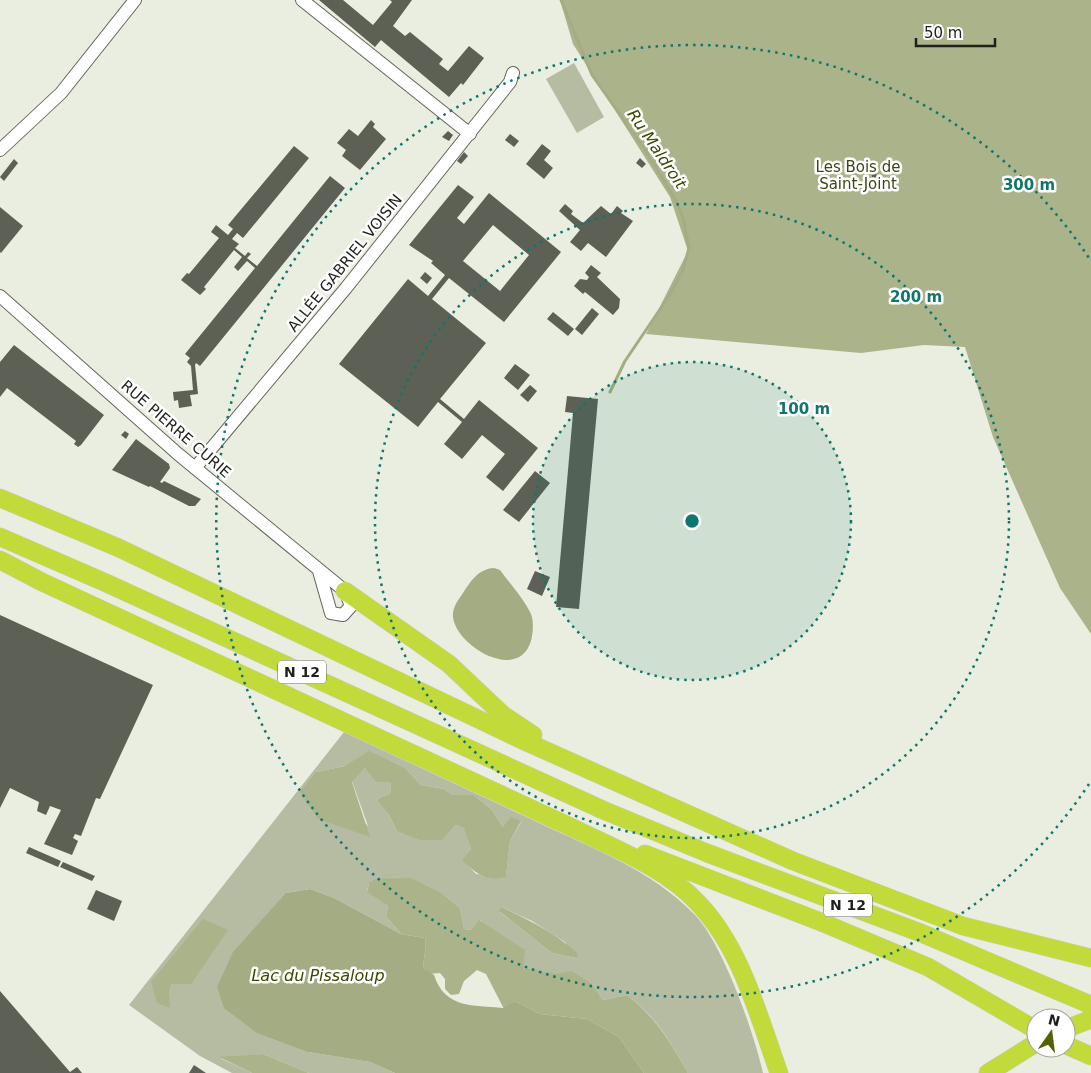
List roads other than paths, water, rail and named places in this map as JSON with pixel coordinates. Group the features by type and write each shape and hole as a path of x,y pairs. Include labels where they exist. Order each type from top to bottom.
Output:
{"highway":[{"name":"N 12","path":"0,498 119,548 573,763 793,862 889,900 963,926 1003,938 1091,958"},
{"name":"N 12","path":"0,537 114,586 603,810 708,853 921,933 1091,1005"},
{"path":"0,560 42,582 573,828 650,866 696,900 714,921 731,949 779,1073"},
{"path":"0,567 42,582"},
{"path":"345,591 449,664 503,715 529,733 560,748 573,763"},
{"path":"573,828 597,834 928,967 1026,1024"},
{"path":"1003,938 1091,952"},
{"path":"1076,1025 1091,1019"},
{"path":"988,1073 1026,1049"},
{"path":"1076,1049 1091,1056"}],"street":[{"path":"0,150 61,93 135,0"},
{"path":"302,0 470,134"},
{"name":"ALLÉE GABRIEL VOISIN","path":"195,468 346,288 470,134 510,82 513,73"},
{"name":"RUE PIERRE CURIE","path":"0,298 195,468 345,591"},
{"path":"319,570 331,613 343,616 348,611 351,606 345,591"}],"water":[{"path":"494,568 500,570 525,603 532,617 531,641 524,653 514,659 501,660 488,656 476,648 465,639 457,628 453,617 453,610 459,598 472,580 479,573"},
{"name":"Lac du Pissaloup","path":"310,889 334,898 401,934 425,938 424,969 434,975 445,994 453,1000 471,1005 503,1008 515,1001 540,1014 587,1019 619,1037 644,1073 395,1073 370,1062 308,1052 257,1033 224,1008 217,987 233,952 286,893"}],"waterway":[{"name":"Ru Maldroit","path":"561,0 592,75 647,153 676,201 683,218 689,248 683,270 669,296 625,361 610,392"}],"park label":[{"name":"Les Bois de Saint-Joint","path":"858,176"}]}
